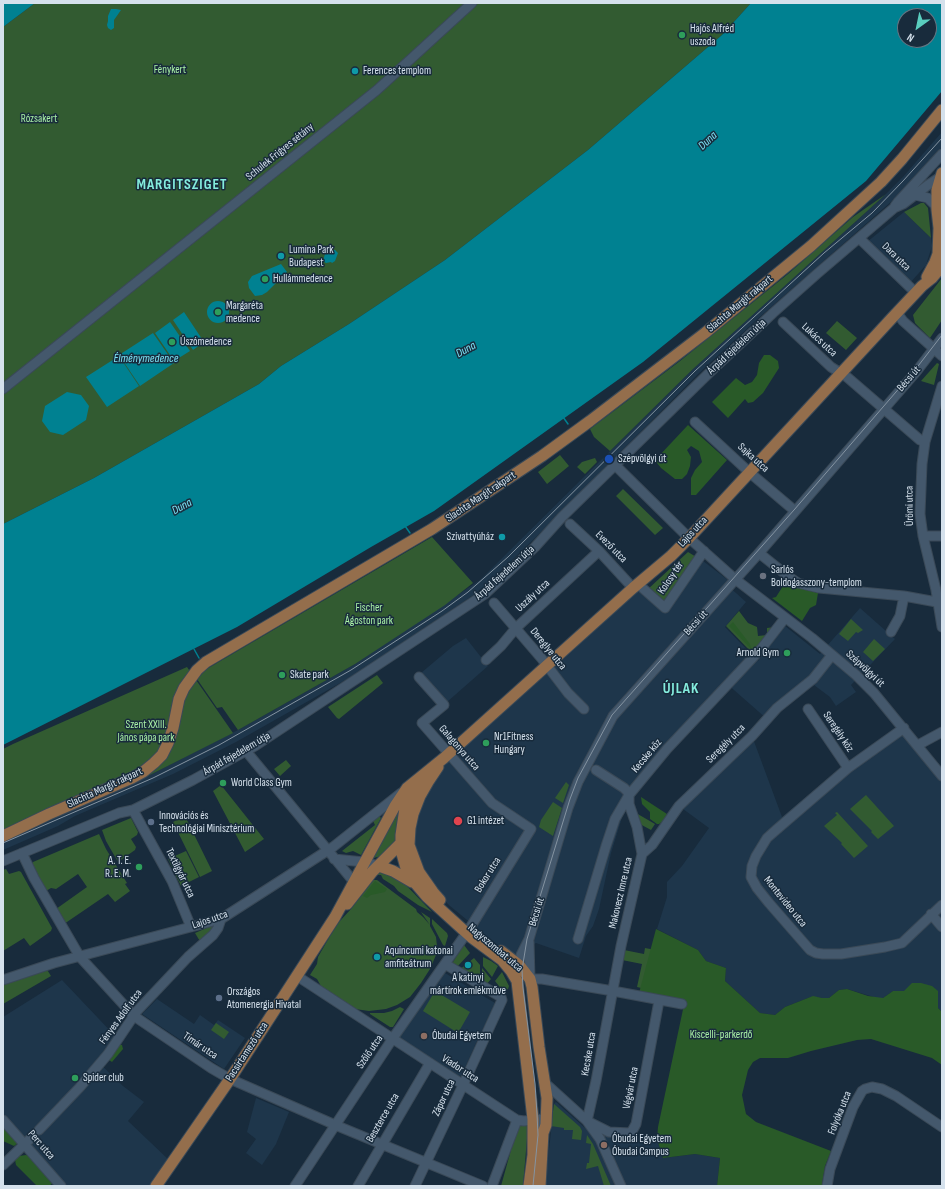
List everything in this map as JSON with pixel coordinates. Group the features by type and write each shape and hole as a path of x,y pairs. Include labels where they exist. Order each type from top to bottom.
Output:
{"main road":[{"name":"Slachta Margit rakpart","path":"3,836 143,772 162,755 173,728 179,699 184,688 197,670 206,662 432,529 536,461 590,421 705,334 811,246 881,182 911,149 942,110"},
{"path":"919,289 933,267 938,254 939,228 937,190 942,175"},
{"path":"919,289 932,278 942,266"},
{"name":"Lajos utca","path":"395,806 407,788 446,756 689,538 919,289"},
{"name":"Lajos utca","path":"410,828 420,796 446,756"},
{"name":"Nagyszombat utca","path":"427,771 417,784 408,801 404,814 400,844 406,868 416,884 442,911 502,960 517,981"},
{"name":"Pacsirtamező utca","path":"156,1186 230,1079 335,917 395,806"},
{"name":"Nagyszombat utca","path":"410,828 410,845 419,872 425,882 468,931 517,960 530,979"},
{"name":"Pacsirtamező utca","path":"335,917 382,862 405,839 410,828"},
{"name":"Nagyszombat utca","path":"382,862 416,884"},
{"name":"Bécsi út","path":"530,979 546,1098 546,1125 543,1133 540,1186"},
{"name":"Bécsi út","path":"517,981 533,1119 533,1155 529,1186"}],"street":[{"name":"Schulek Frigyes sétány","path":"3,389 377,90 472,3"},
{"name":"Árpád fejedelem útja","path":"3,861 120,813 133,810 246,751 485,594 535,547 562,517 709,373 818,272 894,208 942,154"},
{"name":"Árpád fejedelem útja","path":"894,208 903,204 942,175"},
{"path":"915,195 928,198 935,205 937,210"},
{"name":"Dara utca","path":"859,238 919,289"},
{"path":"897,313 903,321 942,356"},
{"name":"Lukács utca","path":"783,322 831,367 847,377 920,440 925,442"},
{"name":"Bécsi út","path":"517,981 517,960 529,938 575,788 604,730 613,716 759,553 884,408 942,338"},
{"name":"Ürömi utca","path":"942,386 925,442 920,514 923,536 940,602 942,626"},
{"name":"Sajka utca","path":"696,422 795,511"},
{"name":"Szépvölgyi út","path":"615,465 689,538 735,579 832,655 874,692 942,776"},
{"name":"Evező utca","path":"570,524 636,586"},
{"path":"923,536 942,536"},
{"name":"Uszály utca","path":"486,660 516,628 599,551"},
{"name":"Kolosy tér","path":"636,586 665,608 704,551"},
{"path":"759,553 798,583 819,588 904,596 940,602"},
{"path":"891,632 900,616 904,596"},
{"name":"Dereglye utca","path":"494,603 568,693 584,709"},
{"name":"Kecske köz","path":"578,939 615,819 629,795 667,749 761,649 785,618"},
{"name":"Seregély utca","path":"642,854 652,845 679,806 752,736 777,708 813,679 832,655"},
{"name":"Galagonya utca","path":"419,677 444,705 422,723 446,756 492,803 531,829"},
{"name":"Seregély köz","path":"808,709 848,768"},
{"name":"Montevideo utca","path":"904,728 848,768 767,838 756,856 752,866 751,877 757,888 810,950 816,953 841,954 902,943 942,905"},
{"path":"918,745 942,732"},
{"path":"246,751 354,882"},
{"path":"596,770 624,788 629,795"},
{"name":"Lajos utca","path":"3,980 80,957 221,919 327,851 407,788"},
{"name":"Makovecz Imre utca","path":"613,991 621,946 642,854 629,795"},
{"name":"Textilgyár utca","path":"133,810 172,881 191,927"},
{"name":"Bokor utca","path":"468,931 531,829"},
{"name":"Tímár utca","path":"22,853 34,878 80,957 134,1016 211,1068 230,1079 335,1125 483,1186"},
{"name":"Nagyszombat utca","path":"334,859 382,862"},
{"path":"931,914 942,927"},
{"name":"Fényes Adolf utca","path":"39,1130 80,1087 108,1054 134,1016 152,995 188,957 213,935 218,928 221,919"},
{"name":"Szőlő utca","path":"295,1186 393,1038 468,931"},
{"name":"Bécsi út","path":"529,938 530,979"},
{"name":"Zápor utca","path":"415,1186 502,1000 500,997 445,964"},
{"name":"Viador utca","path":"297,976 517,1120"},
{"name":"Nagyszombat utca","path":"530,979 542,979 682,1004"},
{"name":"Kecske utca","path":"587,1121 613,991"},
{"name":"Végvár utca","path":"587,1121 609,1132 631,1133 636,1124 659,1001"},
{"name":"Beszterce utca","path":"358,1186 430,1063"},
{"path":"544,1082 587,1121 600,1139 621,1186"},
{"name":"Folyóka utca","path":"827,1186 830,1169 853,1107 865,1088 872,1087 882,1089 896,1096 942,1127"},
{"path":"546,1098 554,1095 558,1096"},
{"path":"492,1186 517,1120 524,1121 542,1119 543,1133"},
{"name":"Perc utca","path":"3,1120 27,1142 61,1186"},
{"path":"3,1165 27,1142"}],"shaded area":[{"path":"942,132 942,147 892,201 762,315 698,374 533,540 488,583 472,596 356,674 236,742 173,774 75,816 58,826 3,850 3,840 140,780 238,730 355,664 480,580 693,369 886,194 903,177"},
{"path":"904,212 931,238 932,246 926,265 910,283 867,242"},
{"path":"703,561 728,580 726,584 746,602 725,627 758,661 785,626 820,654 860,608 895,639 851,685 856,692 836,706 830,697 810,682 767,719 726,683 629,795 611,853 599,909 593,926 586,936 579,958 536,943 511,956 450,906 432,888 420,869 411,841 421,802 441,770 454,755 565,658 639,589 666,613"},
{"path":"466,638 488,666 447,702 421,673 453,646"},
{"path":"897,727 942,781 942,1012 938,1008 904,991 893,991 883,998 877,998 847,989 839,990 829,998 808,998 785,1007 775,1015 760,1013 725,981 726,968 706,961 698,950 657,929 667,897 667,882 682,866 709,828 679,806 752,736 782,817 838,770"},
{"path":"445,973 495,1003 460,1078 399,1038"},
{"path":"62,980 116,1037 98,1062 123,1086 144,1102 128,1121 170,1161 151,1186 65,1186 3,1113 3,1017"},
{"path":"157,999 194,1024 200,1015 214,1025 218,1020 245,1038 224,1069 142,1014"},
{"path":"256,1098 289,1112 276,1144 262,1165 246,1153 256,1139 247,1132"},
{"name":"Óbudai Egyetem Óbudai Campus","path":"556,1102 584,1127 592,1131 619,1136 657,1139 663,1158 695,1154 720,1158 717,1186 545,1186 554,1104"}],"green space":[{"path":"35,3 751,3 722,35 588,150 445,260 349,324 281,366 259,384 94,478 3,524 3,27"},
{"path":"886,194 693,369 610,451 594,437 590,429 680,361 788,274 853,217"},
{"path":"921,203 924,203 928,208 931,238 904,212"},
{"path":"942,278 942,320 930,338 915,323 913,315"},
{"path":"837,321 857,338 846,350 826,333"},
{"path":"764,355 770,355 778,361 779,368 763,393 753,402 748,403 745,399 728,418 712,402 736,378 745,385 752,382 757,375 759,363"},
{"path":"937,363 939,364 934,385 921,381"},
{"path":"688,425 727,460 696,495 691,495 691,478 695,470 702,462 699,451 691,446 687,450 691,457 690,466 687,474 682,479 675,479 657,463 658,457"},
{"path":"560,455 569,466 547,484 538,472"},
{"path":"595,458 597,462 585,474 577,467 582,462"},
{"path":"623,489 663,528 655,535 616,496"},
{"name":"Fischer Ágoston park","path":"432,537 473,583 445,605 355,664 238,730 222,707 217,708 197,679 205,670"},
{"path":"688,552 698,558 667,604 647,590"},
{"path":"790,585 818,593 816,605 810,608 802,621 772,598 776,597 783,586"},
{"path":"739,611 748,623 757,627 758,636 767,635 767,628 774,627 752,653 726,626"},
{"path":"851,619 863,630 858,633 856,632 848,641 839,634"},
{"path":"733,622 750,644 751,649 729,626"},
{"path":"874,639 885,649 873,661 863,652"},
{"name":"Szent XXIII. János pápa park","path":"187,667 233,733 140,780 134,772 3,832 3,749"},
{"path":"377,675 383,683 339,719 337,718 328,707"},
{"path":"286,760 291,766 280,776 274,769"},
{"path":"566,782 569,785 563,803 555,798"},
{"path":"221,785 264,839 245,852 213,791"},
{"path":"866,795 894,826 878,839 850,809"},
{"path":"641,797 667,814 663,821 657,824 650,819 650,812 642,804"},
{"path":"553,802 562,808 553,836 539,827 541,820"},
{"path":"397,809 400,809 395,843 382,856 373,858"},
{"path":"837,812 868,846 854,858 841,844 842,843 824,826 837,815 835,813"},
{"path":"636,813 655,824 651,830 638,823"},
{"path":"185,816 212,871 200,877 173,822"},
{"path":"379,816 381,818 361,855 353,851 346,853 342,851 375,825 373,821"},
{"path":"131,818 138,832 137,835 131,839 136,847 135,850 118,862 106,841 102,830"},
{"path":"99,834 130,891 115,902 108,894 64,924 56,909 87,887 78,874 56,889 51,888 46,891 32,866 33,862"},
{"path":"186,851 199,877 181,886 168,859"},
{"path":"6,869 9,874 19,871 21,872 52,928 51,931 30,946 24,938 3,951 3,870"},
{"path":"382,871 401,880 432,912 418,905 383,879 381,875 378,875"},
{"path":"373,880 377,880 416,909 417,912 430,925 436,937 437,946 436,955 430,969 410,997 397,1005 386,1009 369,1011 355,1009 322,988 317,979 310,975 317,964 318,957 339,922"},
{"path":"375,881 387,889 385,892 371,895 367,898 363,896"},
{"path":"421,912 430,918 430,925"},
{"path":"432,919 447,933 448,936 445,946 443,945 432,924"},
{"path":"216,924 216,927 201,943 195,933"},
{"name":"Kiscelli-parkerdő","path":"656,929 698,950 706,961 726,968 725,981 760,1013 775,1015 785,1007 813,996 829,998 839,990 847,989 868,996 883,998 893,991 904,991 912,983 921,983 932,986 938,991 938,1008 942,1012 942,1065 932,1058 871,1039 857,1040 788,1058 760,1058 753,1062 748,1070 742,1095 746,1114 756,1122 831,1151 825,1166 822,1184 825,1186 717,1186 720,1158 695,1154 663,1158 657,1139 658,1127 685,1000 639,993"},
{"path":"464,945 470,953 456,968 451,965"},
{"path":"645,948 676,954 667,994 637,987 642,964 622,960 624,950 644,954"},
{"path":"483,957 498,966 492,977 483,966"},
{"path":"474,958 480,965 480,982 459,970"},
{"path":"46,968 51,976 3,1004 3,982"},
{"path":"482,968 491,979 486,985 482,983"},
{"path":"502,972 509,986 508,989 505,990 502,990 495,981"},
{"path":"435,991 470,1012 458,1033 423,1011"},
{"path":"400,1007 404,1009 393,1027 390,1027 370,1014 384,1013"},
{"path":"216,1023 229,1032 224,1039 211,1030"},
{"path":"118,1044 122,1045 123,1049 112,1062 109,1060"},
{"path":"554,1104 580,1127 582,1131 581,1140 572,1139 573,1130 564,1130 564,1128 551,1126"},
{"path":"519,1121 528,1127 523,1186 501,1186"},
{"path":"3,1126 18,1143 14,1146 3,1141"},
{"path":"587,1135 593,1144 611,1186 604,1186 598,1166 586,1169 587,1163 589,1163 591,1144 586,1143"},
{"path":"26,1155 29,1156 53,1183 49,1186 37,1186 16,1165 15,1160 17,1157"}],"water":[{"path":"3,3 35,3 3,27"},
{"name":"Duna","path":"751,3 942,3 942,91 866,181 643,362 434,511 237,627 3,745 3,524 94,478 259,384 281,366 349,324 445,260 588,150 722,35"},
{"path":"111,9 121,10 114,20 114,28 111,30 107,25 108,16"},
{"path":"328,250 335,250 338,253 335,261 332,263 326,263 323,261 325,254 324,252"},
{"name":"Hullámmedence","path":"281,264 287,272 267,292 262,295 255,296 249,288 248,282 252,276"},
{"name":"Margaréta medence","path":"218,301 226,304 229,312 226,320 218,323 210,320 207,312 210,304"},
{"path":"184,312 204,342 193,350 173,320"},
{"name":"Úszómedence","path":"170,322 190,351 174,361 155,333"},
{"name":"Élménymedence","path":"153,333 174,363 140,386 119,355"},
{"path":"119,356 139,386 107,407 86,377"},
{"path":"67,392 81,395 89,406 86,420 63,435 50,432 42,421 45,406"}],"waterway":[{"path":"563,417 568,424"},
{"path":"405,526 410,533"},
{"path":"194,649 199,658"}],"tram line":[{"path":"3,843 153,778 219,745 351,670 442,611 468,592 508,557 695,371 824,253 872,213 942,138"},
{"path":"533,1186 538,1135 537,1114 522,970 527,939 570,799 578,778 612,715 794,510 915,370 942,335"}],"place":[{"name":"Hajós Alfréd uszoda","path":"682,35"},
{"name":"Ferences templom","path":"355,71"},
{"name":"Lumina Park Budapest","path":"281,256"},
{"name":"Hullámmedence","path":"265,279"},
{"name":"Margaréta medence","path":"218,312"},
{"name":"Úszómedence","path":"172,342"},
{"name":"Szépvölgyi út","path":"609,459"},
{"name":"Szivattyúház","path":"502,537"},
{"name":"Sarlós Boldogasszony-templom","path":"763,576"},
{"name":"Arnold Gym","path":"787,653"},
{"name":"Skate park","path":"282,675"},
{"name":"Nr1Fitness Hungary","path":"486,743"},
{"name":"World Class Gym","path":"223,783"},
{"name":"G1 intézet","path":"458,821"},
{"name":"Innovációs és Technológiai Minisztérium","path":"151,822"},
{"name":"A. T. E. R. E. M.","path":"139,867"},
{"name":"Aquincumi katonai amfiteátrum","path":"377,957"},
{"name":"A katinyi mártírok emlékműve","path":"468,965"},
{"name":"Országos Atomenergia Hivatal","path":"219,998"},
{"name":"Óbudai Egyetem","path":"424,1036"},
{"name":"Spider club","path":"75,1078"},
{"name":"Óbudai Egyetem Óbudai Campus","path":"604,1145"}],"district":[{"name":"MARGITSZIGET","path":"182,185"},
{"name":"ÚJLAK","path":"681,689"}],"park label":[{"name":"Fénykert","path":"170,70"},
{"name":"Rózsakert","path":"39,119"}]}
